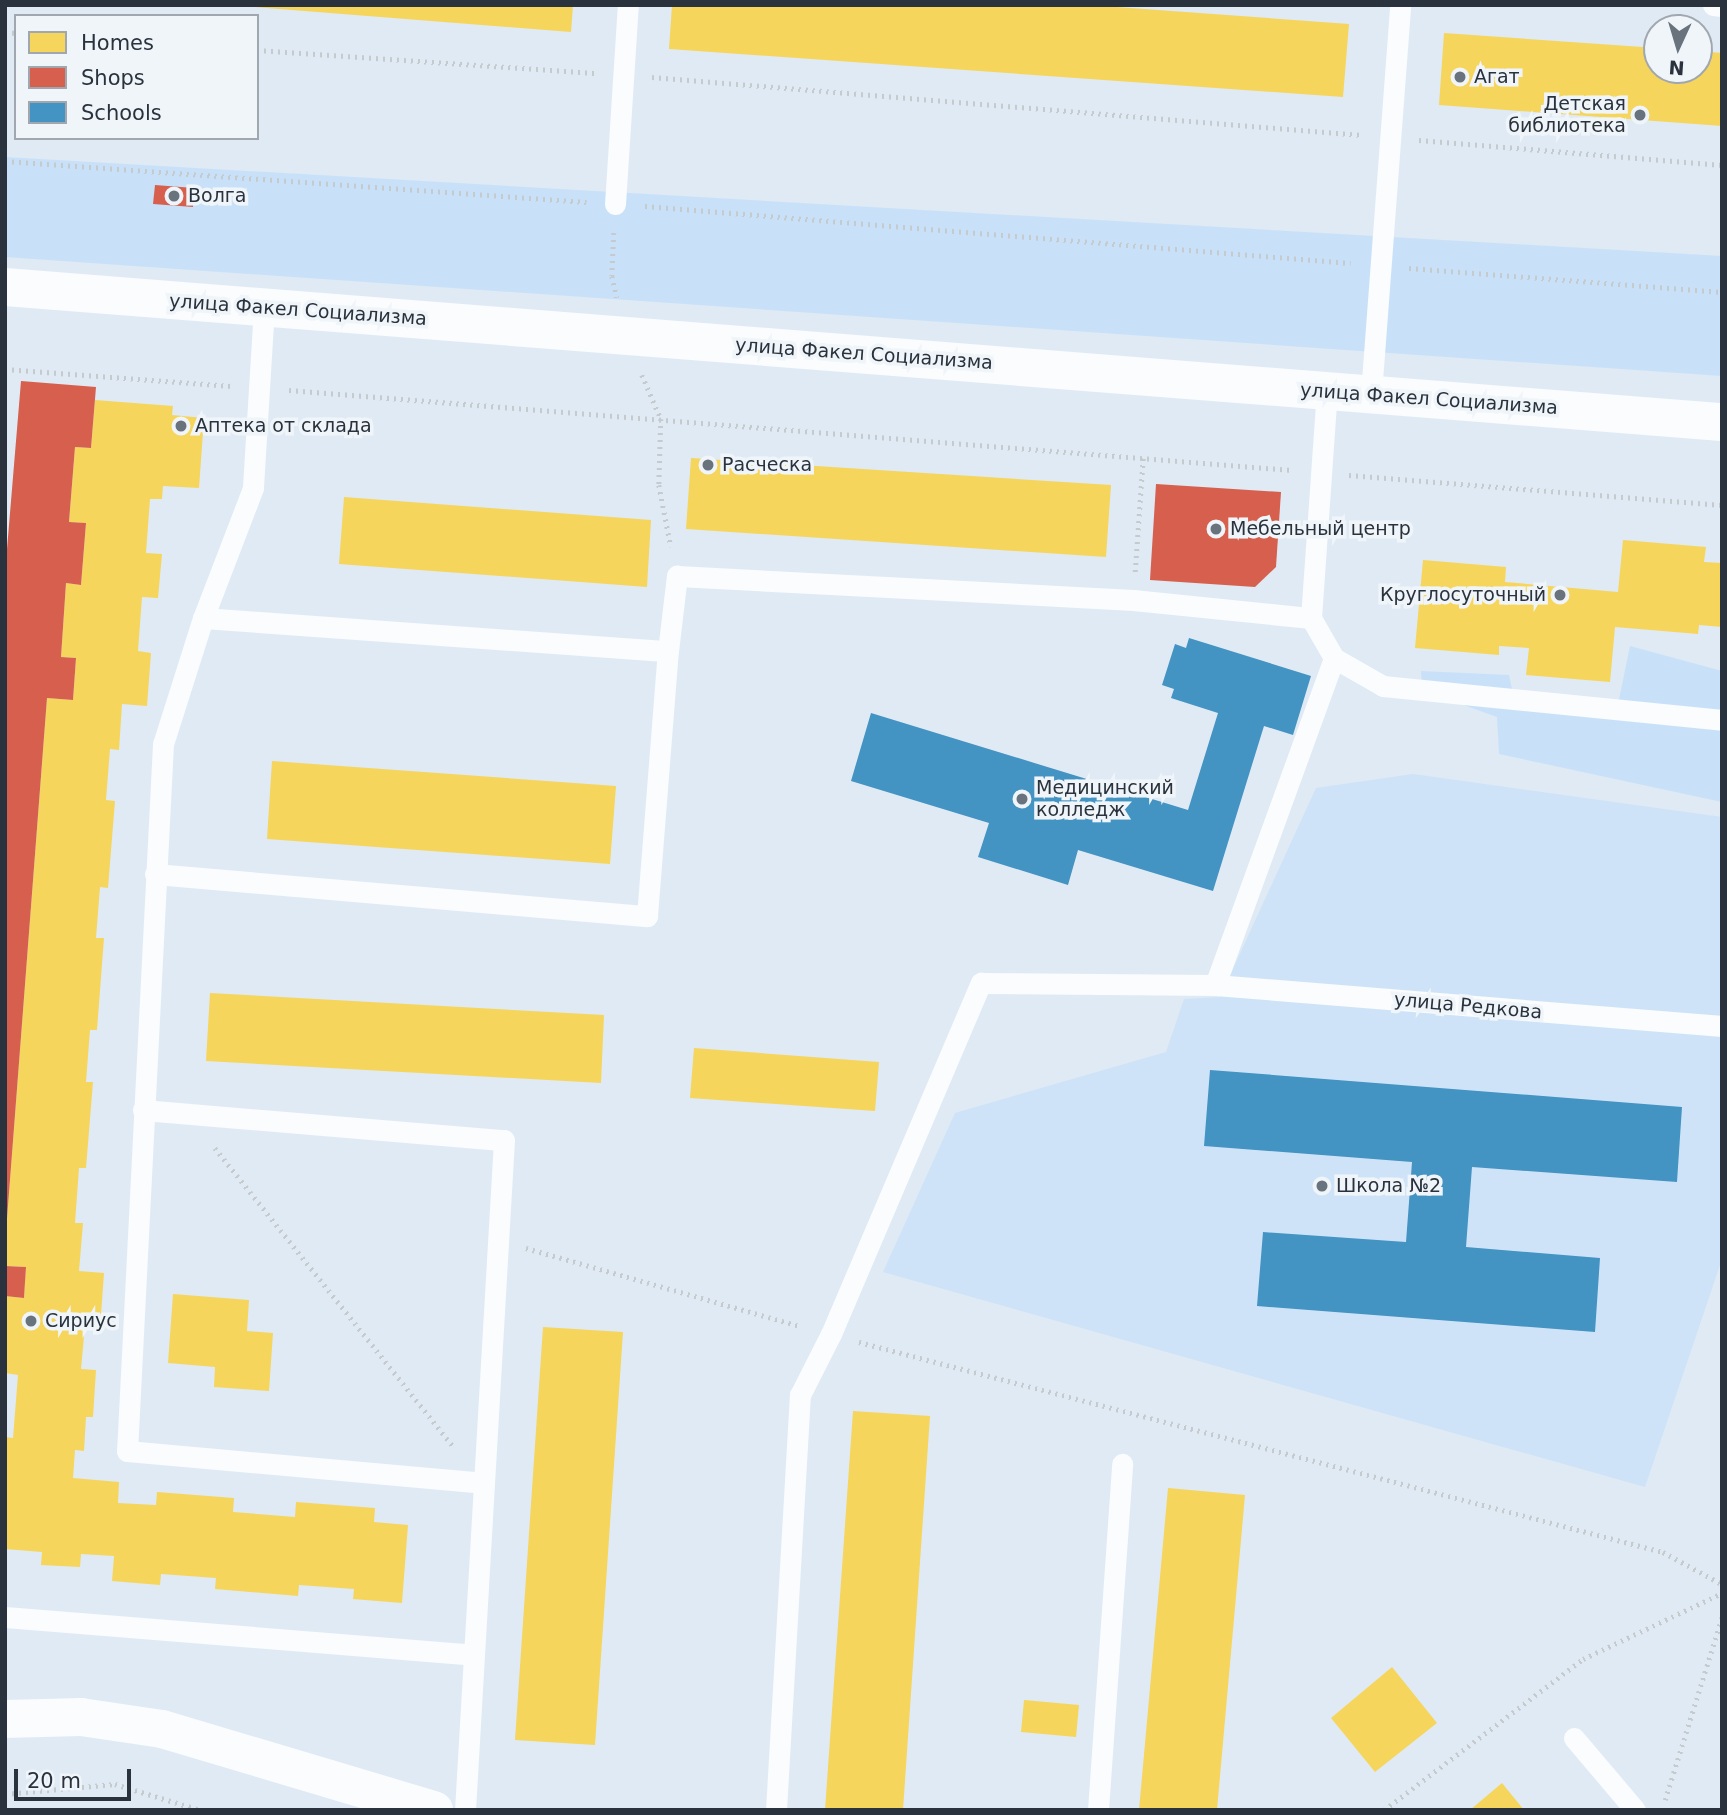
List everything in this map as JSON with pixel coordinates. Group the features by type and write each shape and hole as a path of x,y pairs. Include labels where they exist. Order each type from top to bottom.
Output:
{"main road":[{"name":"улица Факел Социализма","path":"5,287 1722,422"},
{"path":"5,1719 81,1717 162,1729 433,1810"}],"lane":[{"path":"615,204 628,5"},
{"path":"1371,394 1400,5"},
{"path":"1713,5 1722,6"},
{"path":"264,307 253,488 203,618 163,744 127,1451 484,1483"},
{"path":"1326,391 1311,618 1334,658 1383,686 1722,720"},
{"path":"155,874 647,916 668,651 677,576 1133,600 1311,618"},
{"path":"203,618 668,651"},
{"path":"1215,985 1334,658"},
{"name":"улица Редкова","path":"831,1334 981,983 1215,985 1722,1026"},
{"path":"143,1110 504,1140 465,1810"},
{"path":"776,1810 800,1395 831,1334"},
{"path":"1098,1810 1122,1464"},
{"path":"5,1617 473,1655"},
{"path":"1574,1738 1635,1810"}],"path":[{"path":"259,50 625,75 1722,165"},
{"path":"5,161 615,204 1722,292"},
{"path":"615,204 612,275 626,336 661,419 659,485 677,576"},
{"path":"5,369 1722,505"},
{"path":"1133,600 1143,458"},
{"path":"188,1114 484,1483"},
{"path":"498,1240 831,1334 1663,1552 1722,1584"},
{"path":"1384,1810 1583,1659 1722,1593"},
{"path":"1662,1810 1722,1617"},
{"path":"5,1794 115,1784 200,1810"}],"shaded area":[{"path":"5,157 1722,256 1722,376 5,257"},
{"path":"1630,646 1722,671 1722,802 1499,754 1497,717 1422,690 1421,671 1509,675 1514,699 1617,709"},
{"name":"Школа №2","path":"1413,774 1722,817 1722,1259 1645,1487 883,1272 955,1113 1166,1052 1184,999 1220,997 1316,788"}],"building: Homes":[{"path":"230,5 573,5 571,32"},
{"path":"672,5 1089,5 1349,24 1343,97 669,49"},
{"path":"1444,33 1643,47 1643,84 1713,84 1713,52 1722,53 1722,126 1439,105"},
{"path":"95,400 173,406 172,415 204,418 199,488 163,486 162,499 150,499 146,553 162,554 158,598 142,597 138,651 151,653 147,706 122,704 119,750 110,749 106,800 115,801 108,888 100,887 96,938 104,938 97,1030 90,1030 86,1082 93,1082 86,1168 79,1168 75,1223 83,1223 79,1271 104,1273 101,1315 86,1314 81,1369 96,1370 93,1417 86,1417 84,1451 75,1450 73,1478 119,1482 118,1503 156,1505 157,1492 234,1498 233,1512 295,1517 296,1502 375,1508 374,1522 408,1525 402,1603 353,1599 354,1589 299,1585 298,1596 215,1589 216,1578 161,1574 160,1585 112,1581 114,1556 81,1554 80,1567 41,1565 42,1552 5,1549 5,1437 13,1438 18,1375 5,1373 6,1296 24,1298 26,1267 5,1266 5,1245 47,698 73,700 76,658 61,657 66,583 81,585 86,523 69,522 75,447 91,448"},
{"path":"691,458 1111,485 1106,557 686,529"},
{"path":"344,497 651,520 647,587 339,564"},
{"path":"1623,540 1706,547 1704,562 1722,563 1722,627 1699,625 1698,634 1615,627 1610,682 1526,675 1529,648 1499,646 1499,655 1415,648 1423,560 1506,567 1505,582 1618,592"},
{"path":"272,761 616,786 610,864 267,839"},
{"path":"210,993 604,1015 601,1083 206,1061"},
{"path":"694,1048 879,1062 875,1111 690,1098"},
{"path":"173,1294 249,1300 247,1331 273,1333 269,1391 214,1387 215,1367 168,1363"},
{"path":"543,1327 623,1332 595,1745 515,1740"},
{"path":"853,1411 930,1416 903,1810 825,1810"},
{"path":"1168,1488 1245,1495 1217,1810 1139,1810"},
{"path":"1392,1667 1437,1723 1375,1772 1331,1718"},
{"path":"1024,1700 1079,1705 1076,1737 1021,1732"},
{"path":"1502,1783 1524,1810 1470,1810"}],"building: Shops":[{"name":"Волга","path":"155,185 194,188 193,207 153,204"},
{"path":"21,381 96,387 91,448 75,447 69,522 86,523 81,585 66,583 61,657 76,658 73,700 47,698 7,1219 5,573"},
{"name":"Мебельный центр","path":"1156,484 1281,492 1276,567 1255,587 1150,580"},
{"path":"5,1266 26,1267 24,1298 5,1296"}],"building: Schools":[{"path":"1189,638 1311,676 1293,735 1264,726 1213,891 1078,850 1068,885 978,857 989,823 851,781 871,713 1188,810 1218,713 1171,698 1174,689 1162,685 1175,644 1186,648"},
{"path":"1210,1070 1682,1107 1677,1182 1472,1167 1466,1247 1600,1258 1595,1332 1257,1306 1263,1232 1406,1242 1412,1162 1204,1146"}],"place":[{"name":"Агат","path":"1460,77"},
{"name":"Детская библиотека","path":"1640,115"},
{"name":"Волга","path":"174,196"},
{"name":"Аптека от склада","path":"181,426"},
{"name":"Расческа","path":"708,465"},
{"name":"Мебельный центр","path":"1216,529"},
{"name":"Круглосуточный","path":"1560,595"},
{"name":"Медицинский колледж","path":"1022,799"},
{"name":"Школа №2","path":"1322,1186"},
{"name":"Сириус","path":"31,1321"}]}
